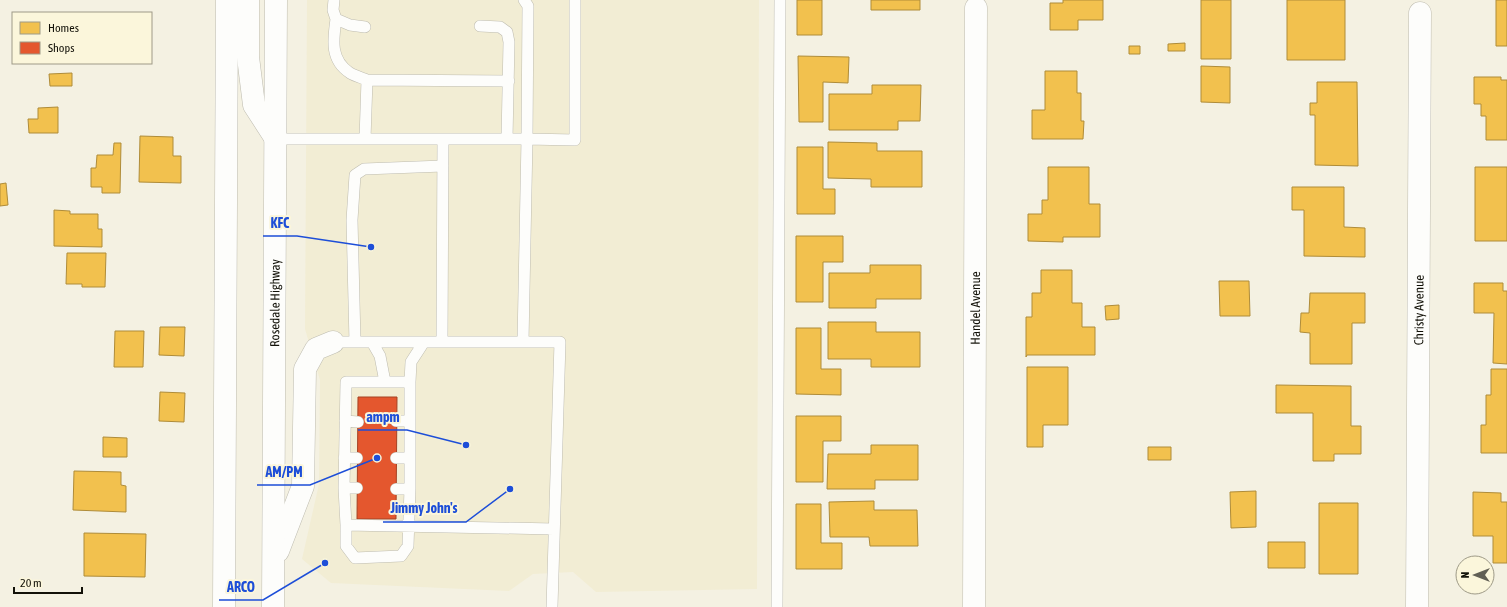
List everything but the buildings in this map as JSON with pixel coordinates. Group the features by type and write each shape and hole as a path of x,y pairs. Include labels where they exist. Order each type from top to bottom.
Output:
{"main road":[{"path":"224,607 227,0"},
{"path":"248,0 248,57 254,105 276,139"},
{"name":"Rosedale Highway","path":"273,607 276,0"},
{"name":"Handel Avenue","path":"974,607 976,8"},
{"name":"Christy Avenue","path":"1417,607 1420,13"},
{"path":"273,564 303,486 305,369 316,349 333,342"}],"lane":[{"path":"334,0 333,10 336,19 333,41 334,53 341,65 350,73 367,80 509,81"},
{"path":"523,342 528,6 524,0"},
{"path":"276,139 575,140 575,0"},
{"path":"777,607 780,0"},
{"path":"336,19 350,25 365,27"},
{"path":"480,26 500,27 507,32 509,42 509,81 507,139"},
{"path":"365,139 367,80"},
{"path":"442,342 443,139"},
{"path":"355,342 352,220 355,176 364,169 443,166"},
{"path":"333,342 560,342 552,607"},
{"path":"372,342 380,356 385,382"},
{"path":"410,382 346,382 344,488 346,546 355,558 401,556 408,546 411,362 424,342"},
{"path":"345,421 358,422"},
{"path":"396,421 409,421"},
{"path":"344,458 357,458"},
{"path":"396,458 409,458"},
{"path":"344,488 357,488"},
{"path":"396,489 410,489"},
{"path":"346,525 554,529"}],"shaded area":[{"path":"307,0 759,0 757,589 596,592 573,572 533,574 509,591 331,583 302,559 319,484 320,380 305,329"}],"place":[{"name":"KFC","path":"371,247"},
{"name":"ampm","path":"466,445"},
{"name":"AM/PM","path":"377,458"},
{"name":"Jimmy John's","path":"510,489"},
{"name":"ARCO","path":"325,563"}]}
